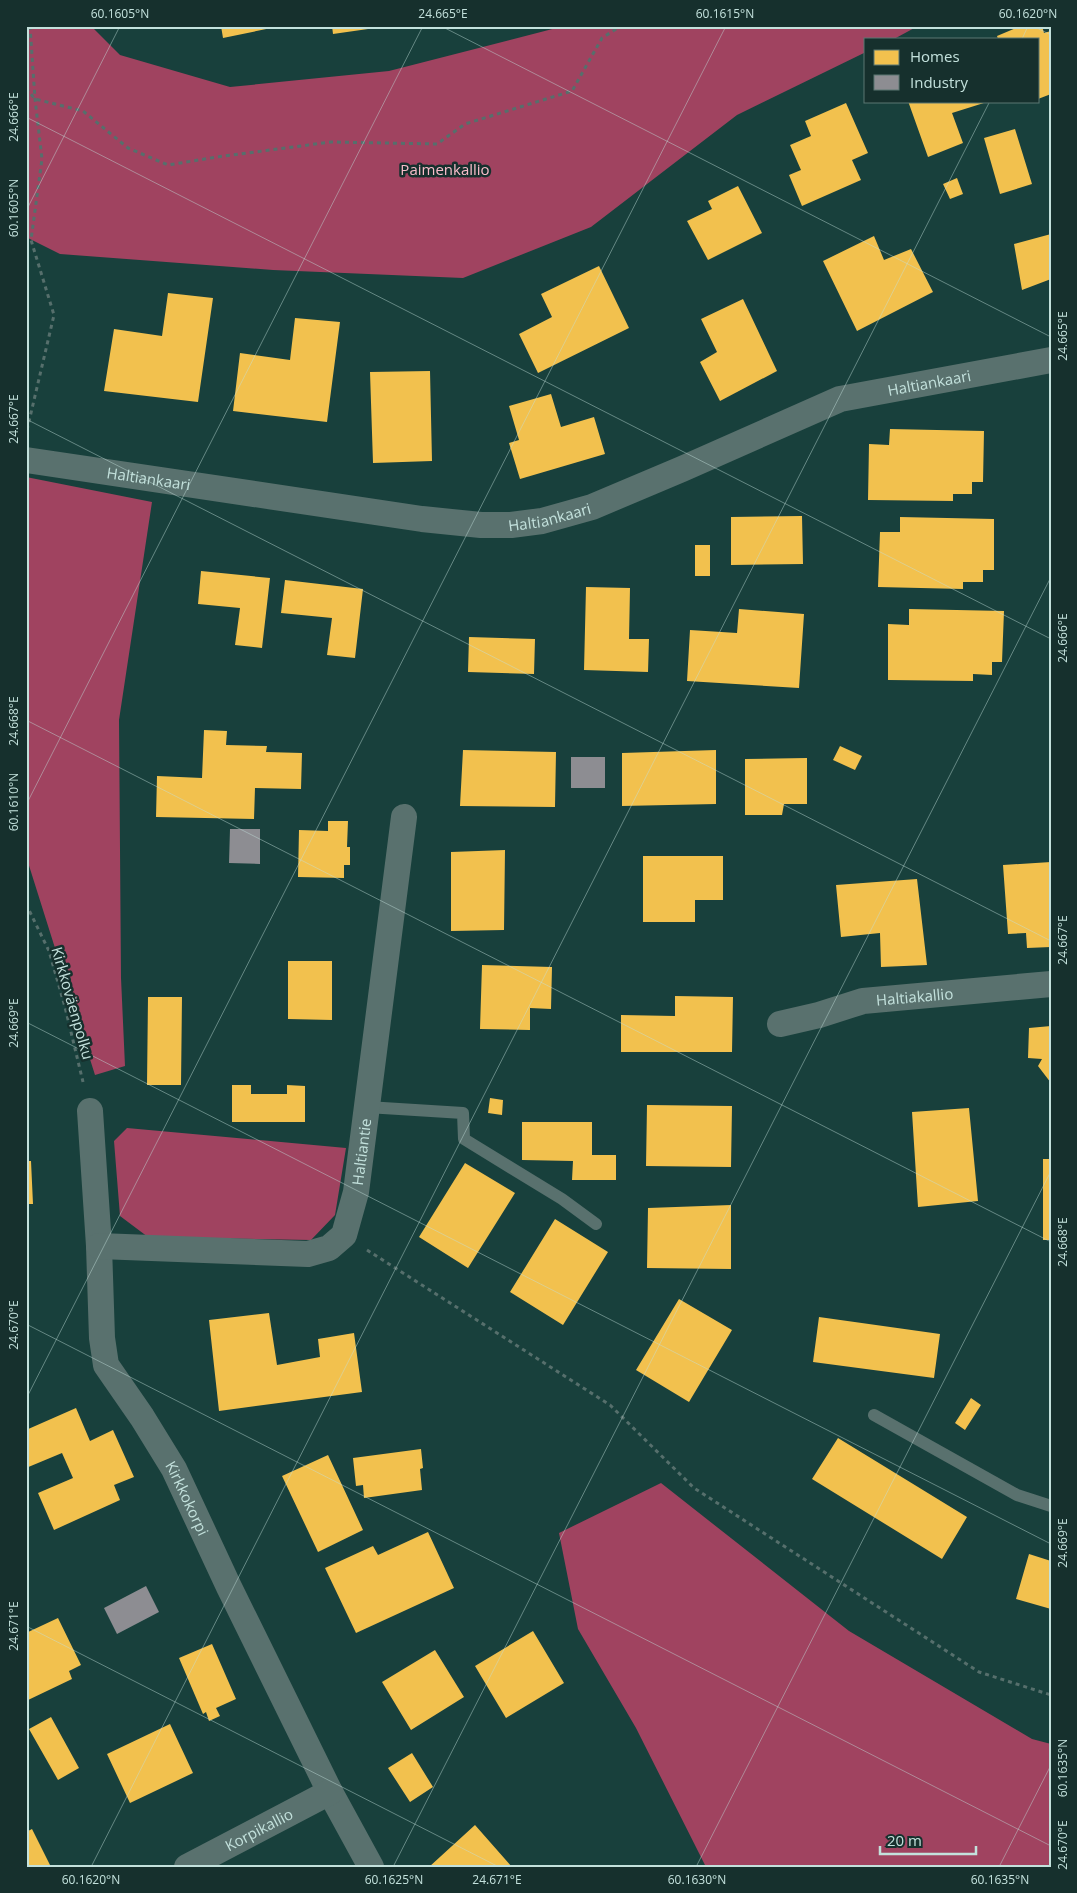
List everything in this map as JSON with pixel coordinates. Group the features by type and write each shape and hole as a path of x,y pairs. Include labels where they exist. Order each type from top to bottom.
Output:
{"street":[{"name":"Haltiankaari","path":"26,460 422,519 481,525 511,525 542,521 592,507 840,399 1051,360"},
{"name":"Haltiantie","path":"344,1235 356,1192 404,817"},
{"name":"Haltiakallio","path":"780,1024 863,1002 1051,984"},
{"name":"Kirkkokorpi","path":"90,1111 100,1246 102,1338 106,1365 142,1417 174,1469 229,1587 330,1792 371,1867"},
{"path":"100,1246 308,1254 329,1248 344,1235"},
{"name":"Korpikallio","path":"187,1867 330,1792"}],"lane":[{"path":"367,1107 463,1113 464,1139 562,1200 596,1224"},
{"path":"874,1414 1017,1495 1051,1506"}],"path":[{"path":"26,432 54,315 31,240 42,159 35,99 30,26"},
{"path":"26,88 35,99 83,111 128,148 168,165 217,156 332,142 437,144 465,124 572,91 602,38 620,26"},
{"name":"Kirkkoväenpolku","path":"26,904 49,951 65,1007 90,1111"},
{"path":"344,1235 610,1405 694,1488 979,1672 1051,1695"}],"green space":[{"name":"Paimenkallio","path":"26,26 91,26 120,55 230,87 389,71 564,26 918,26 896,38 864,38 864,53 737,115 591,227 463,278 273,270 60,254 26,237"},
{"path":"26,477 152,502 119,720 121,978 125,1066 95,1075 26,856"},
{"path":"127,1128 346,1148 335,1215 311,1240 148,1237 120,1216 114,1141"},
{"path":"661,1483 849,1631 1032,1739 1051,1744 1051,1867 706,1867 636,1728 578,1629 559,1533"}],"building: Homes":[{"path":"221,26 276,26 276,27 223,38"},
{"path":"332,26 382,26 382,27 333,34"},
{"path":"1015,26 1042,26 1044,33 1051,31 1051,94 1040,98 1040,38 998,38 997,36 1016,28"},
{"path":"908,102 987,102 952,113 963,143 928,157"},
{"path":"846,103 868,153 852,160 861,180 802,206 789,175 801,170 790,145 811,136 805,121"},
{"path":"1015,129 1032,184 1000,194 984,138"},
{"path":"957,178 963,194 950,199 943,184"},
{"path":"738,186 762,233 708,260 687,221 712,209 708,201"},
{"path":"1051,234 1051,279 1022,290 1014,244"},
{"path":"874,236 884,260 911,249 933,292 857,331 823,261"},
{"path":"599,266 629,328 538,373 519,334 552,317 541,294"},
{"path":"168,293 213,298 198,402 104,391 114,329 162,336"},
{"path":"743,299 777,371 720,401 700,362 717,352 701,319"},
{"path":"295,318 340,322 327,422 233,411 240,353 290,360"},
{"path":"430,371 432,461 373,463 370,372"},
{"path":"551,394 561,427 594,417 605,454 520,479 509,443 519,440 509,406"},
{"path":"890,429 984,431 983,482 972,482 972,494 953,494 953,501 868,500 869,444 889,445"},
{"path":"802,516 803,564 731,565 731,517"},
{"path":"900,517 994,519 994,570 983,570 983,582 963,582 963,589 878,587 880,532 900,532"},
{"path":"695,545 710,545 710,576 695,576"},
{"path":"201,571 270,578 262,648 235,645 240,608 198,604"},
{"path":"285,580 363,589 355,658 327,655 332,618 281,613"},
{"path":"586,587 630,588 629,639 649,639 648,672 584,670"},
{"path":"739,609 804,614 799,688 687,681 690,630 737,633"},
{"path":"909,609 1004,611 1002,662 992,662 992,675 973,674 973,681 888,680 888,624 909,625"},
{"path":"469,637 535,639 534,674 468,672"},
{"path":"204,730 227,731 226,745 267,746 266,752 302,753 301,789 255,788 254,819 156,817 157,776 202,778"},
{"path":"840,746 862,756 855,770 833,760"},
{"path":"463,750 556,752 555,807 460,806"},
{"path":"716,750 716,804 622,806 622,753"},
{"path":"807,758 807,804 784,804 782,815 745,815 745,759"},
{"path":"328,821 348,821 347,847 350,847 350,865 344,865 344,878 298,877 299,830 328,831"},
{"path":"505,850 504,930 451,931 451,852"},
{"path":"643,856 723,856 723,900 695,900 695,922 643,922"},
{"path":"1051,862 1051,947 1027,948 1026,933 1008,934 1003,865"},
{"path":"917,879 927,965 881,967 880,933 841,937 836,885"},
{"path":"288,961 332,961 332,1020 288,1019"},
{"path":"482,965 552,967 551,1009 530,1008 530,1030 480,1029"},
{"path":"675,996 733,997 732,1052 621,1052 621,1015 675,1016"},
{"path":"148,997 182,997 181,1085 147,1085"},
{"path":"1051,1026 1051,1083 1038,1066 1042,1059 1028,1058 1029,1028"},
{"path":"232,1085 251,1085 251,1094 287,1094 287,1085 305,1086 305,1122 232,1122"},
{"path":"490,1098 503,1100 502,1115 488,1113"},
{"path":"647,1105 732,1106 731,1167 646,1166"},
{"path":"969,1108 978,1201 918,1207 912,1112"},
{"path":"522,1122 592,1122 592,1155 616,1155 616,1180 572,1180 573,1161 522,1160"},
{"path":"1043,1159 1051,1159 1051,1240 1043,1240"},
{"path":"26,1161 31,1161 33,1204 26,1204"},
{"path":"465,1163 515,1193 468,1268 419,1237"},
{"path":"731,1205 731,1269 647,1268 648,1208"},
{"path":"555,1219 608,1252 563,1325 510,1292"},
{"path":"679,1299 732,1330 689,1402 636,1370"},
{"path":"269,1313 277,1365 320,1357 318,1339 354,1333 362,1392 219,1411 209,1320"},
{"path":"819,1317 940,1334 934,1378 813,1362"},
{"path":"971,1398 981,1405 965,1430 955,1423"},
{"path":"76,1408 90,1441 113,1430 134,1477 114,1485 120,1500 54,1530 38,1493 73,1478 62,1453 26,1468 26,1430"},
{"path":"838,1438 967,1517 942,1559 812,1479"},
{"path":"421,1449 423,1468 420,1469 422,1490 364,1498 363,1485 356,1486 353,1458"},
{"path":"328,1455 363,1530 318,1552 282,1476"},
{"path":"428,1532 454,1588 356,1633 325,1568 373,1546 378,1555"},
{"path":"1029,1554 1051,1561 1051,1609 1016,1599"},
{"path":"58,1618 81,1665 69,1671 72,1679 26,1701 26,1633"},
{"path":"533,1631 564,1683 506,1718 475,1666"},
{"path":"212,1644 236,1699 216,1708 220,1716 209,1721 206,1712 203,1714 179,1658"},
{"path":"435,1650 464,1697 411,1730 382,1682"},
{"path":"51,1717 79,1768 58,1780 29,1729"},
{"path":"170,1724 193,1773 130,1803 107,1754"},
{"path":"412,1753 433,1787 410,1802 388,1768"},
{"path":"475,1825 512,1867 429,1867"},
{"path":"32,1829 51,1867 26,1867 26,1832"}],"building: Industry":[{"path":"571,757 605,757 605,788 571,788"},
{"path":"230,829 260,829 260,864 229,863"},
{"path":"146,1586 159,1612 117,1634 104,1608"}]}
